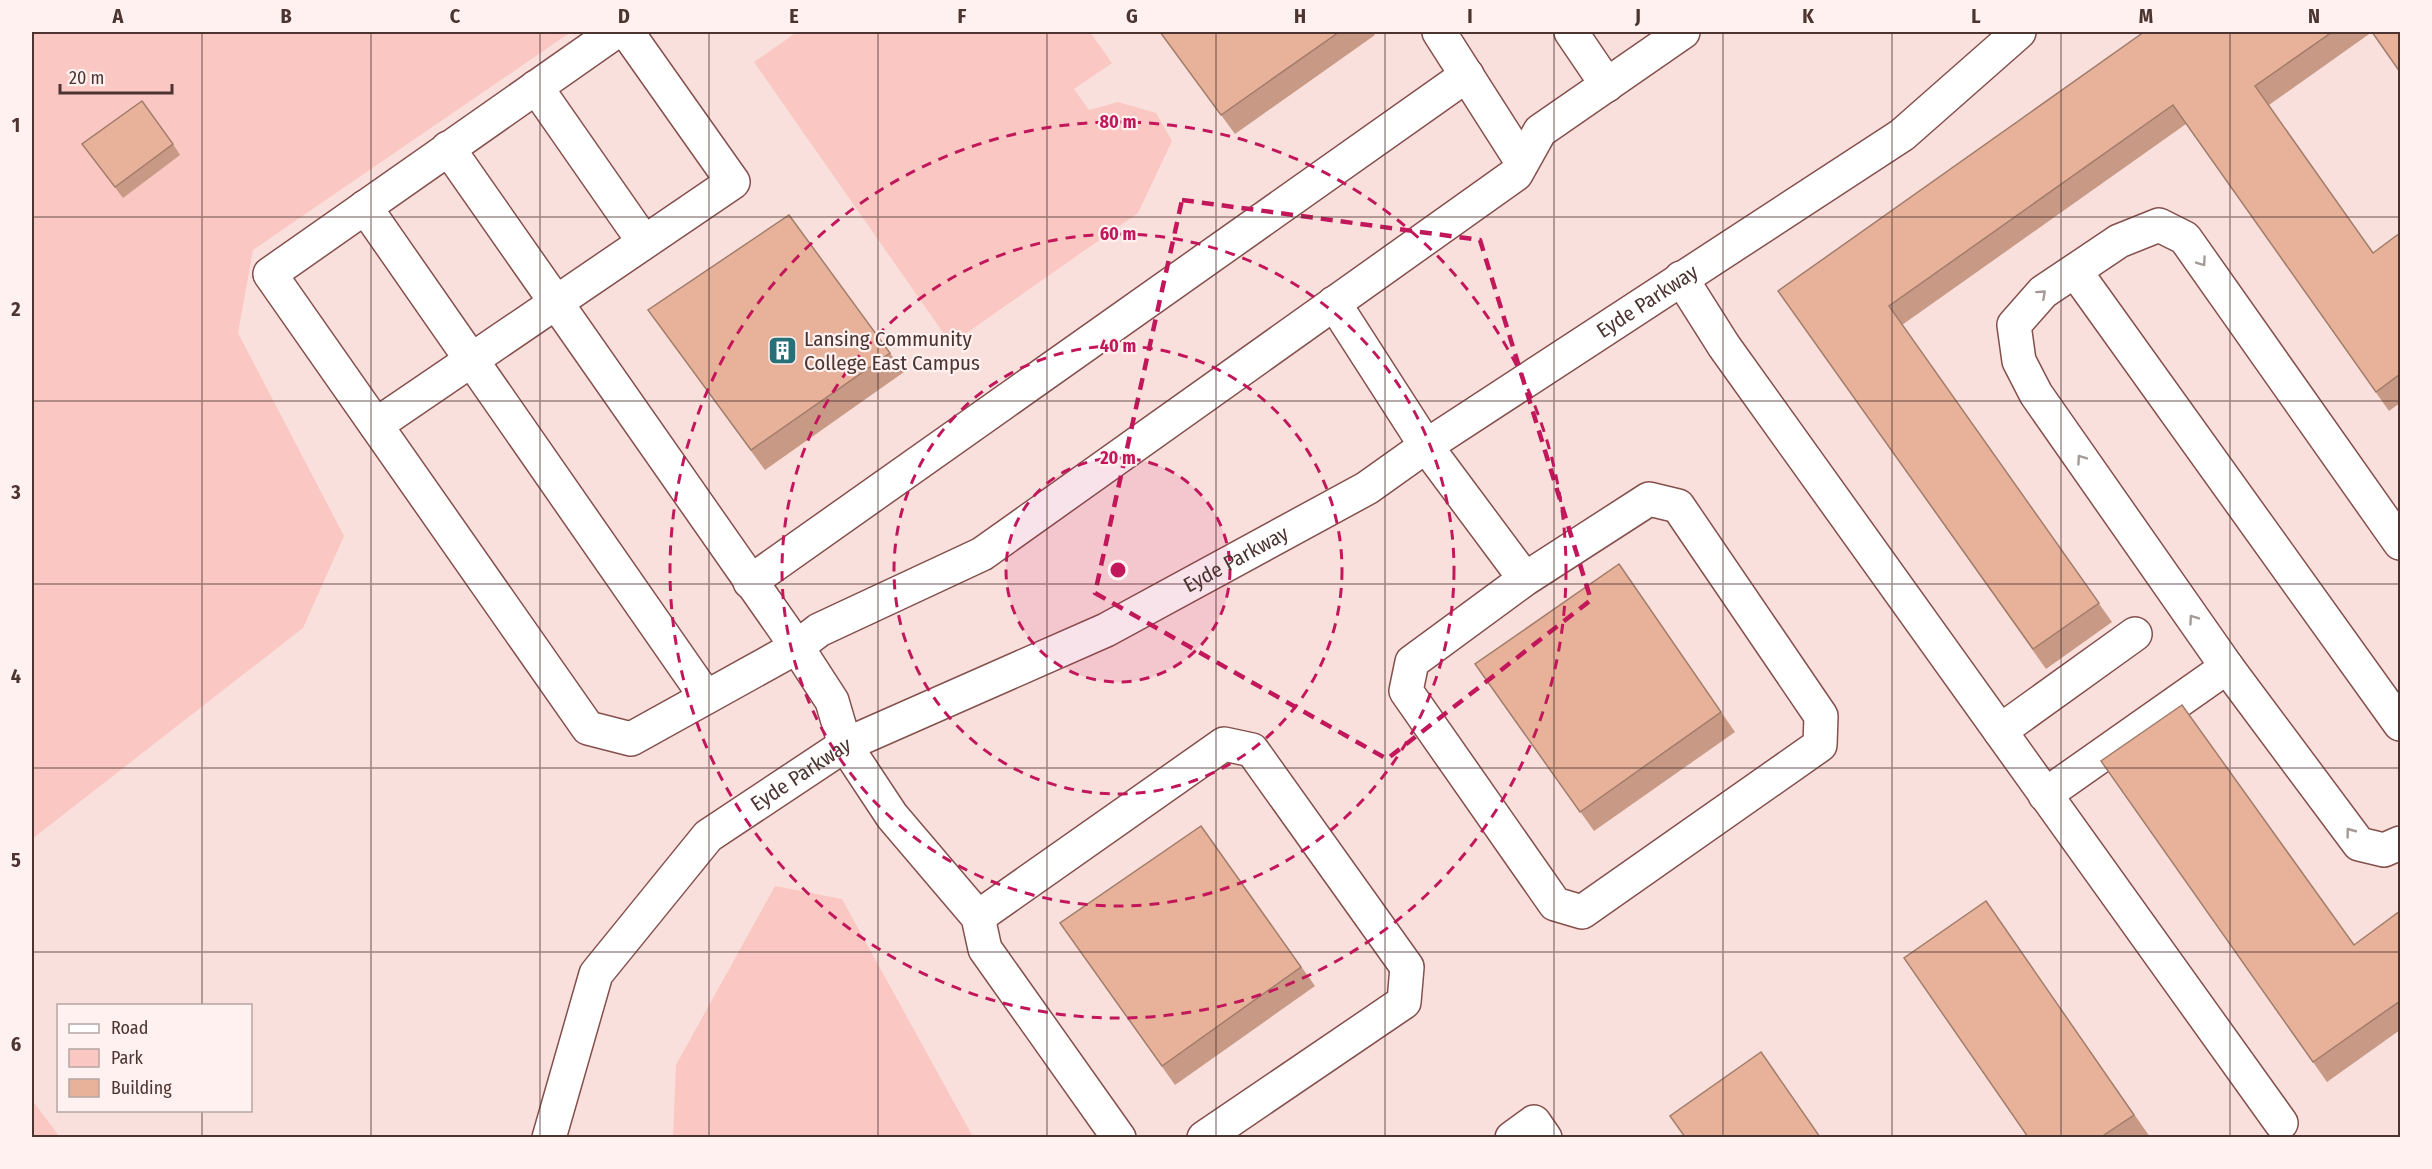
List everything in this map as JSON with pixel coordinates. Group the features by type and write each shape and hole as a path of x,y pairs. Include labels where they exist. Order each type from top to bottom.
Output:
{"street":[{"path":"615,32 270,274 588,728 631,739 797,647 819,630 982,554 1516,174 1540,131 1683,32"},
{"path":"376,425 470,358 733,182 627,32"},
{"path":"1439,32 1522,162"},
{"path":"1570,32 1607,84"},
{"name":"Eyde Parkway","path":"549,1137 596,974 708,836 845,745 1106,630 1367,488 1426,446 1902,135 2019,32"},
{"path":"750,582 1467,75"},
{"path":"536,87 644,242"},
{"path":"448,148 797,647 832,701 845,745 892,816 978,916 985,949 1119,1137"},
{"path":"365,207 706,697"},
{"path":"2400,543 2185,238 2159,225 2119,241 2043,292 2014,325 2019,361 2036,394 2227,667 2359,843 2384,850 2400,843"},
{"path":"2075,271 2400,724"},
{"path":"1681,279 1724,346 2281,1124"},
{"path":"1334,303 1426,446 1525,579"},
{"path":"1649,499 1678,506 1821,716 1820,745 1582,912 1556,904 1406,691 1412,662 1525,579 1649,499"},
{"path":"2000,731 2135,634"},
{"path":"2045,795 2227,667"},
{"path":"978,916 1224,744 1252,750 1407,967 1404,1002 1204,1137"},
{"path":"1512,1137 1534,1122 1545,1137"}],"highlighted area":[{"path":"1182,200 1480,240 1591,600 1387,759 1095,593"}],"green space":[{"path":"32,32 571,32 253,250 238,333 344,536 303,628 32,839"},
{"path":"797,32 1090,32 1112,63 1074,89 1089,110 1118,102 1156,113 1172,141 1138,213 951,344 754,62"},
{"path":"775,886 842,899 973,1137 673,1137 676,1065"},
{"path":"32,1100 60,1137 32,1137"}],"building":[{"path":"1160,32 1339,32 1221,115"},
{"path":"2144,32 2332,32 2255,86 2373,253 2400,233 2400,374 2376,392 2173,105 1889,306 2099,603 2033,649 1778,291"},
{"path":"2372,32 2400,32 2400,72"},
{"path":"142,101 173,144 115,187 82,144"},
{"name":"Lansing Community College East Campus","path":"789,215 890,353 751,450 648,310"},
{"path":"1619,564 1721,712 1580,812 1475,664"},
{"path":"2182,705 2354,945 2400,911 2400,1001 2313,1062 2101,761"},
{"path":"1201,826 1301,967 1162,1066 1060,923"},
{"path":"1986,901 2134,1115 2101,1137 2028,1137 1904,958"},
{"path":"1761,1052 1820,1137 1685,1137 1670,1116"}],"place":[{"name":"Lansing Community College East Campus","path":"783,351"}]}
